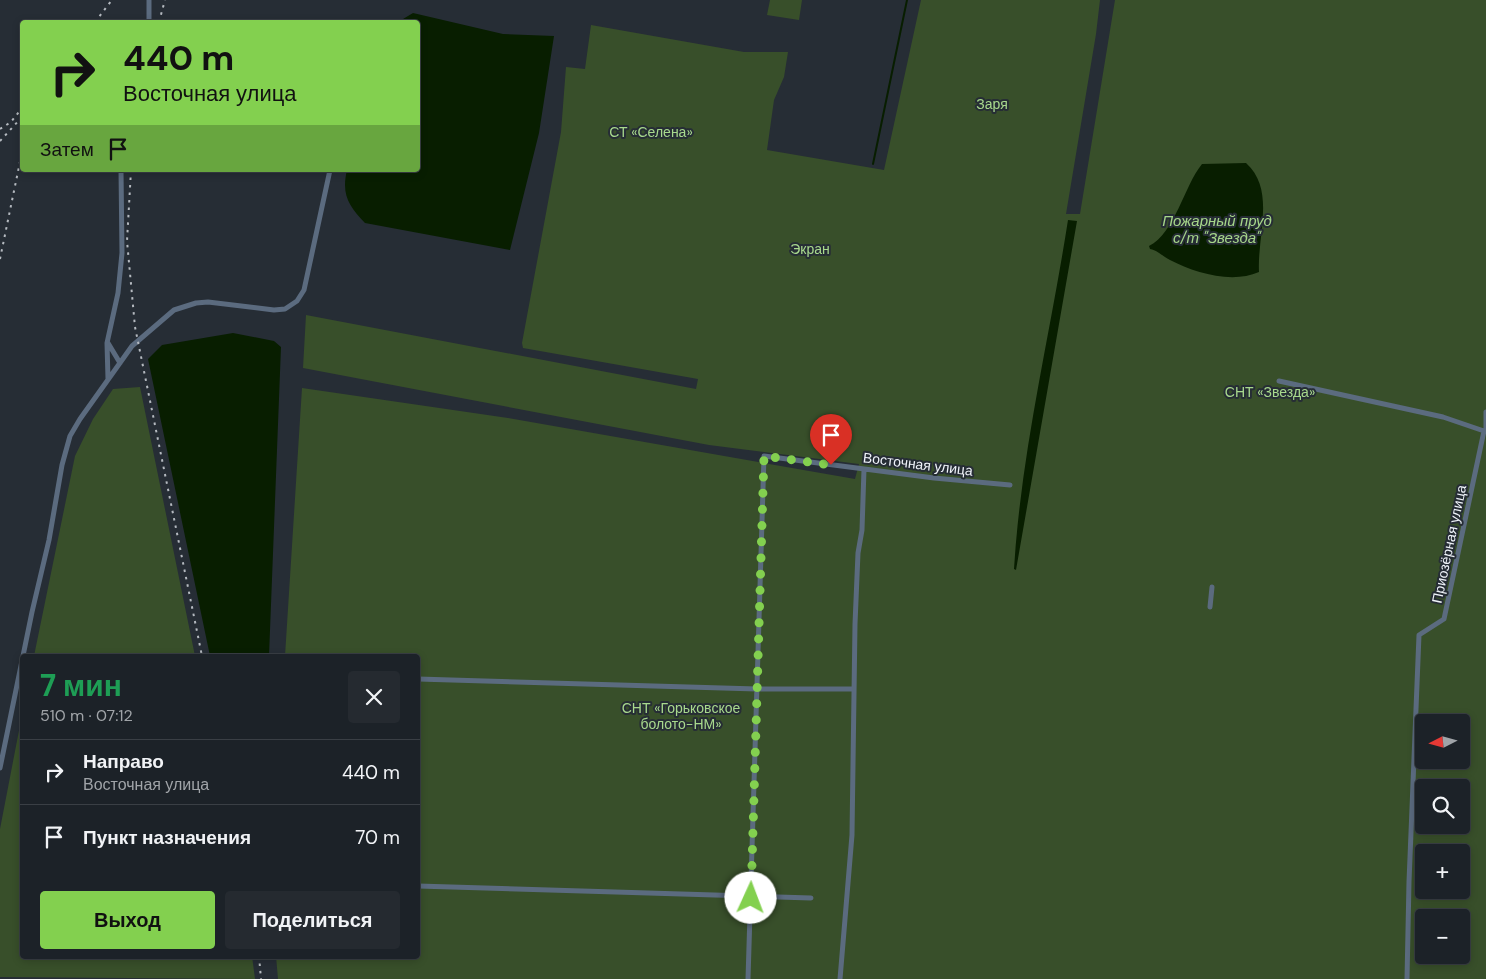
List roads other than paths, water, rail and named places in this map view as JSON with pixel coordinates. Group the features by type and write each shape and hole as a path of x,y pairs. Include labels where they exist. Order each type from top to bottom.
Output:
{"street":[{"path":"149,0 149,20"},
{"path":"108,379 107,343 118,293 122,253 121,172"},
{"path":"23,654 49,540 62,465 70,436 132,346 174,310 184,306 208,302 274,310 285,309 296,301 304,290 330,172"},
{"path":"107,343 120,363"},
{"path":"1279,380 1443,417 1485,431 1486,412"},
{"name":"Приозёрная улица","path":"1407,979 1419,635 1444,620 1485,431"},
{"name":"Восточная улица","path":"757,689 764,456 1010,486"},
{"path":"840,979 853,827 853,689 864,469"},
{"path":"1210,607 1212,587"},
{"path":"0,768 20,670"},
{"path":"420,679 757,689 853,689"},
{"path":"748,979 757,689"},
{"path":"420,886 751,898 811,898"}],"water":[{"path":"413,13 503,34 554,36 539,133 510,250 365,223 348,200 345,186 347,172 420,172 420,20 401,20"},
{"name":"Пожарный пруд с/т \"Звезда\"","path":"1246,163 1255,174 1263,200 1259,272 1237,277 1202,273 1180,265 1150,249 1149,246 1166,231 1202,164"},
{"path":"1068,220 1077,221 1016,570 1014,569 1018,525 1029,438"},
{"path":"233,333 274,341 281,347 269,654 210,654 148,359 162,345"}],"waterway":[{"path":"873,164 907,0"}],"railway":[{"path":"97,20 112,0"},
{"path":"160,20 165,0"},
{"path":"0,129 11,122 20,111"},
{"path":"0,141 20,119"},
{"path":"0,259 20,162"},
{"path":"131,172 127,241 135,327 202,654"},
{"path":"259,959 261,979"}],"park label":[{"name":"Заря","path":"992,104"},
{"name":"СТ «Селена»","path":"651,132"},
{"name":"Экран","path":"810,249"},
{"name":"СНТ «Звезда»","path":"1270,392"},
{"name":"СНТ «Горьковское болото-НМ»","path":"681,716"}]}
